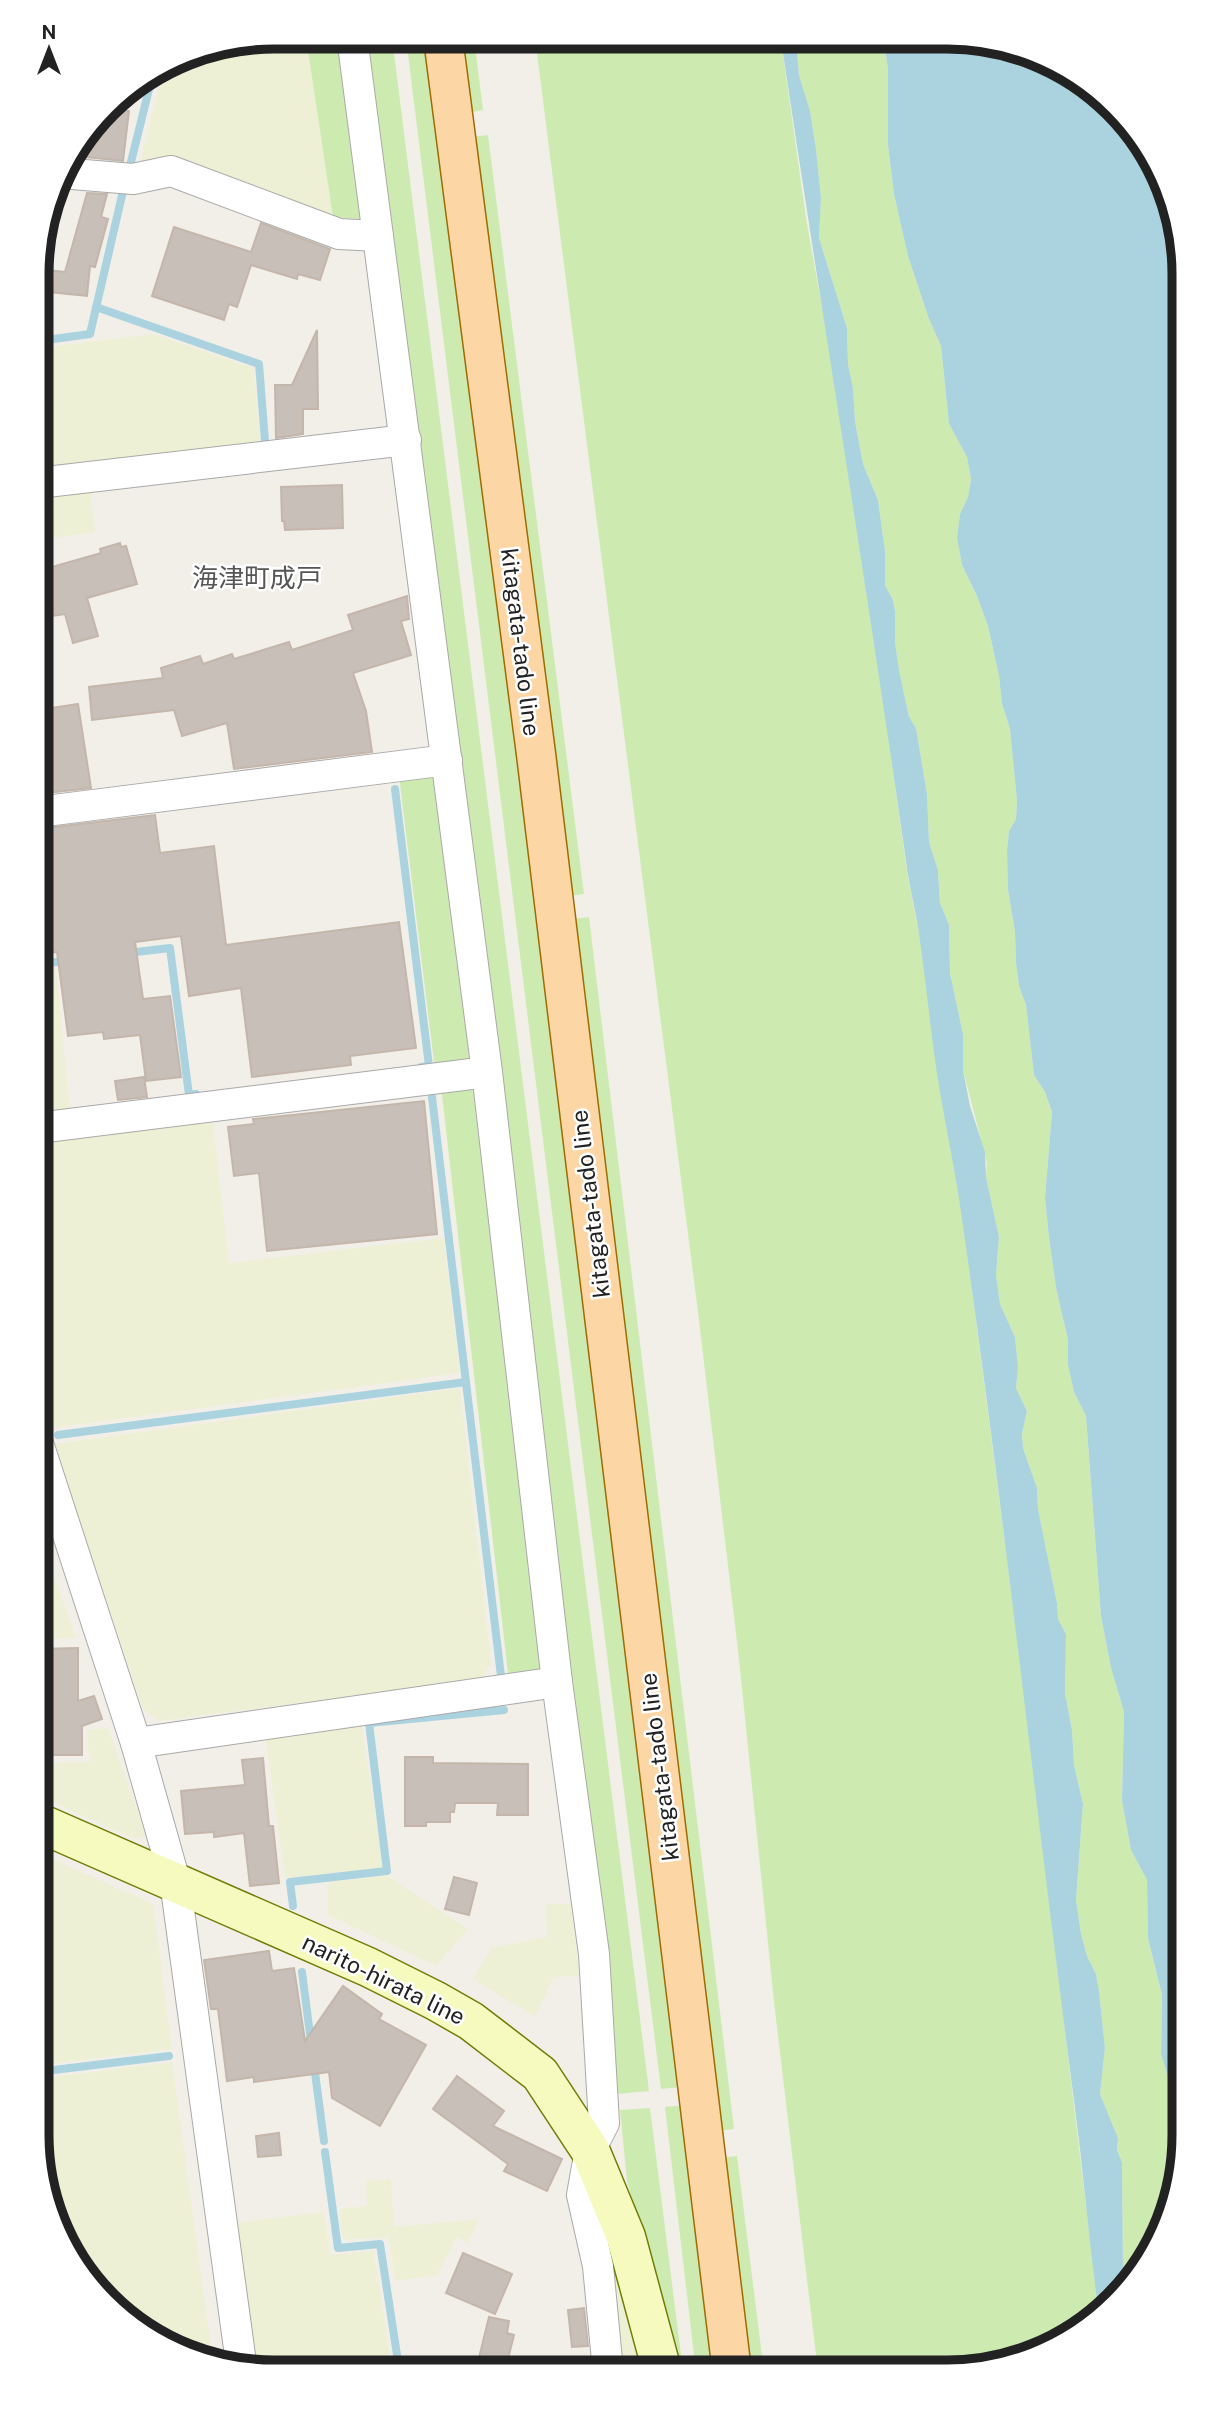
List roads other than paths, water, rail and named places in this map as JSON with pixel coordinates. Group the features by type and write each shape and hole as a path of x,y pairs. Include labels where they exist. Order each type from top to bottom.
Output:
{"main road":[{"name":"kitagata-tado line","path":"444,49 539,781 731,2360"},
{"name":"narito-hirata line","path":"49,1827 368,1967 471,2021 540,2074 590,2150 626,2237 659,2360"}],"street":[{"path":"354,49 487,1072 557,1682 594,1954 604,2123 590,2150 582,2195 598,2266 607,2360"},
{"path":"72,174 133,179 171,171 339,234 378,236"},
{"path":"49,482 406,440"},
{"path":"49,811 447,760"},
{"path":"49,1127 487,1072"},
{"path":"49,1477 136,1742 174,1881 240,2357"},
{"path":"136,1742 557,1682"}],"water":[{"path":"782,49 797,49 799,75 810,111 821,198 819,238 847,328 855,421 863,464 878,500 885,551 885,585 895,611 899,670 909,717 916,728 927,794 929,842 938,870 940,903 949,925 950,973 963,1034 963,1070 970,1106 985,1152 986,1177 999,1237 996,1275 1000,1304 1015,1337 1018,1367 1016,1388 1027,1411 1022,1434 1023,1448 1037,1488 1038,1509 1058,1619 1066,1634 1065,1693 1072,1730 1074,1765 1083,1804 1076,1900 1081,1934 1087,1956 1096,1974 1099,1991 1105,2048 1100,2094 1118,2138 1117,2150 1122,2162 1124,2274 1097,2302 978,1336"},
{"path":"885,49 977,51 1020,61 1047,72 1072,87 1116,126 1134,149 1149,174 1160,201 1170,244 1172,2091 1161,2054 1162,1995 1148,1938 1147,1880 1131,1850 1122,1801 1124,1712 1111,1668 1101,1616 1086,1416 1074,1392 1068,1365 1068,1340 1056,1288 1049,1237 1045,1198 1052,1112 1045,1092 1034,1075 1026,1005 1019,986 1016,963 1015,932 1008,890 1007,850 1009,831 1016,819 1017,801 1010,729 1002,704 988,626 962,565 957,538 960,514 968,497 971,479 967,457 949,424 941,346 908,256 894,194 888,145 888,69"}],"waterway":[{"path":"130,166 150,87"},
{"path":"49,340 90,334 123,191"},
{"path":"96,307 259,364 265,441"},
{"path":"395,789 429,1066 421,1067"},
{"path":"128,953 170,948 189,1095 196,1094"},
{"path":"49,963 66,961"},
{"path":"432,1097 501,1676"},
{"path":"58,1435 466,1382"},
{"path":"293,1906 290,1882 387,1871 369,1723 504,1710"},
{"path":"302,1972 311,2042"},
{"path":"49,2071 169,2056"},
{"path":"314,2065 324,2141"},
{"path":"325,2152 338,2248 380,2244 398,2360"}],"district":[{"name":"海津町成戸","path":"257,577"}]}
